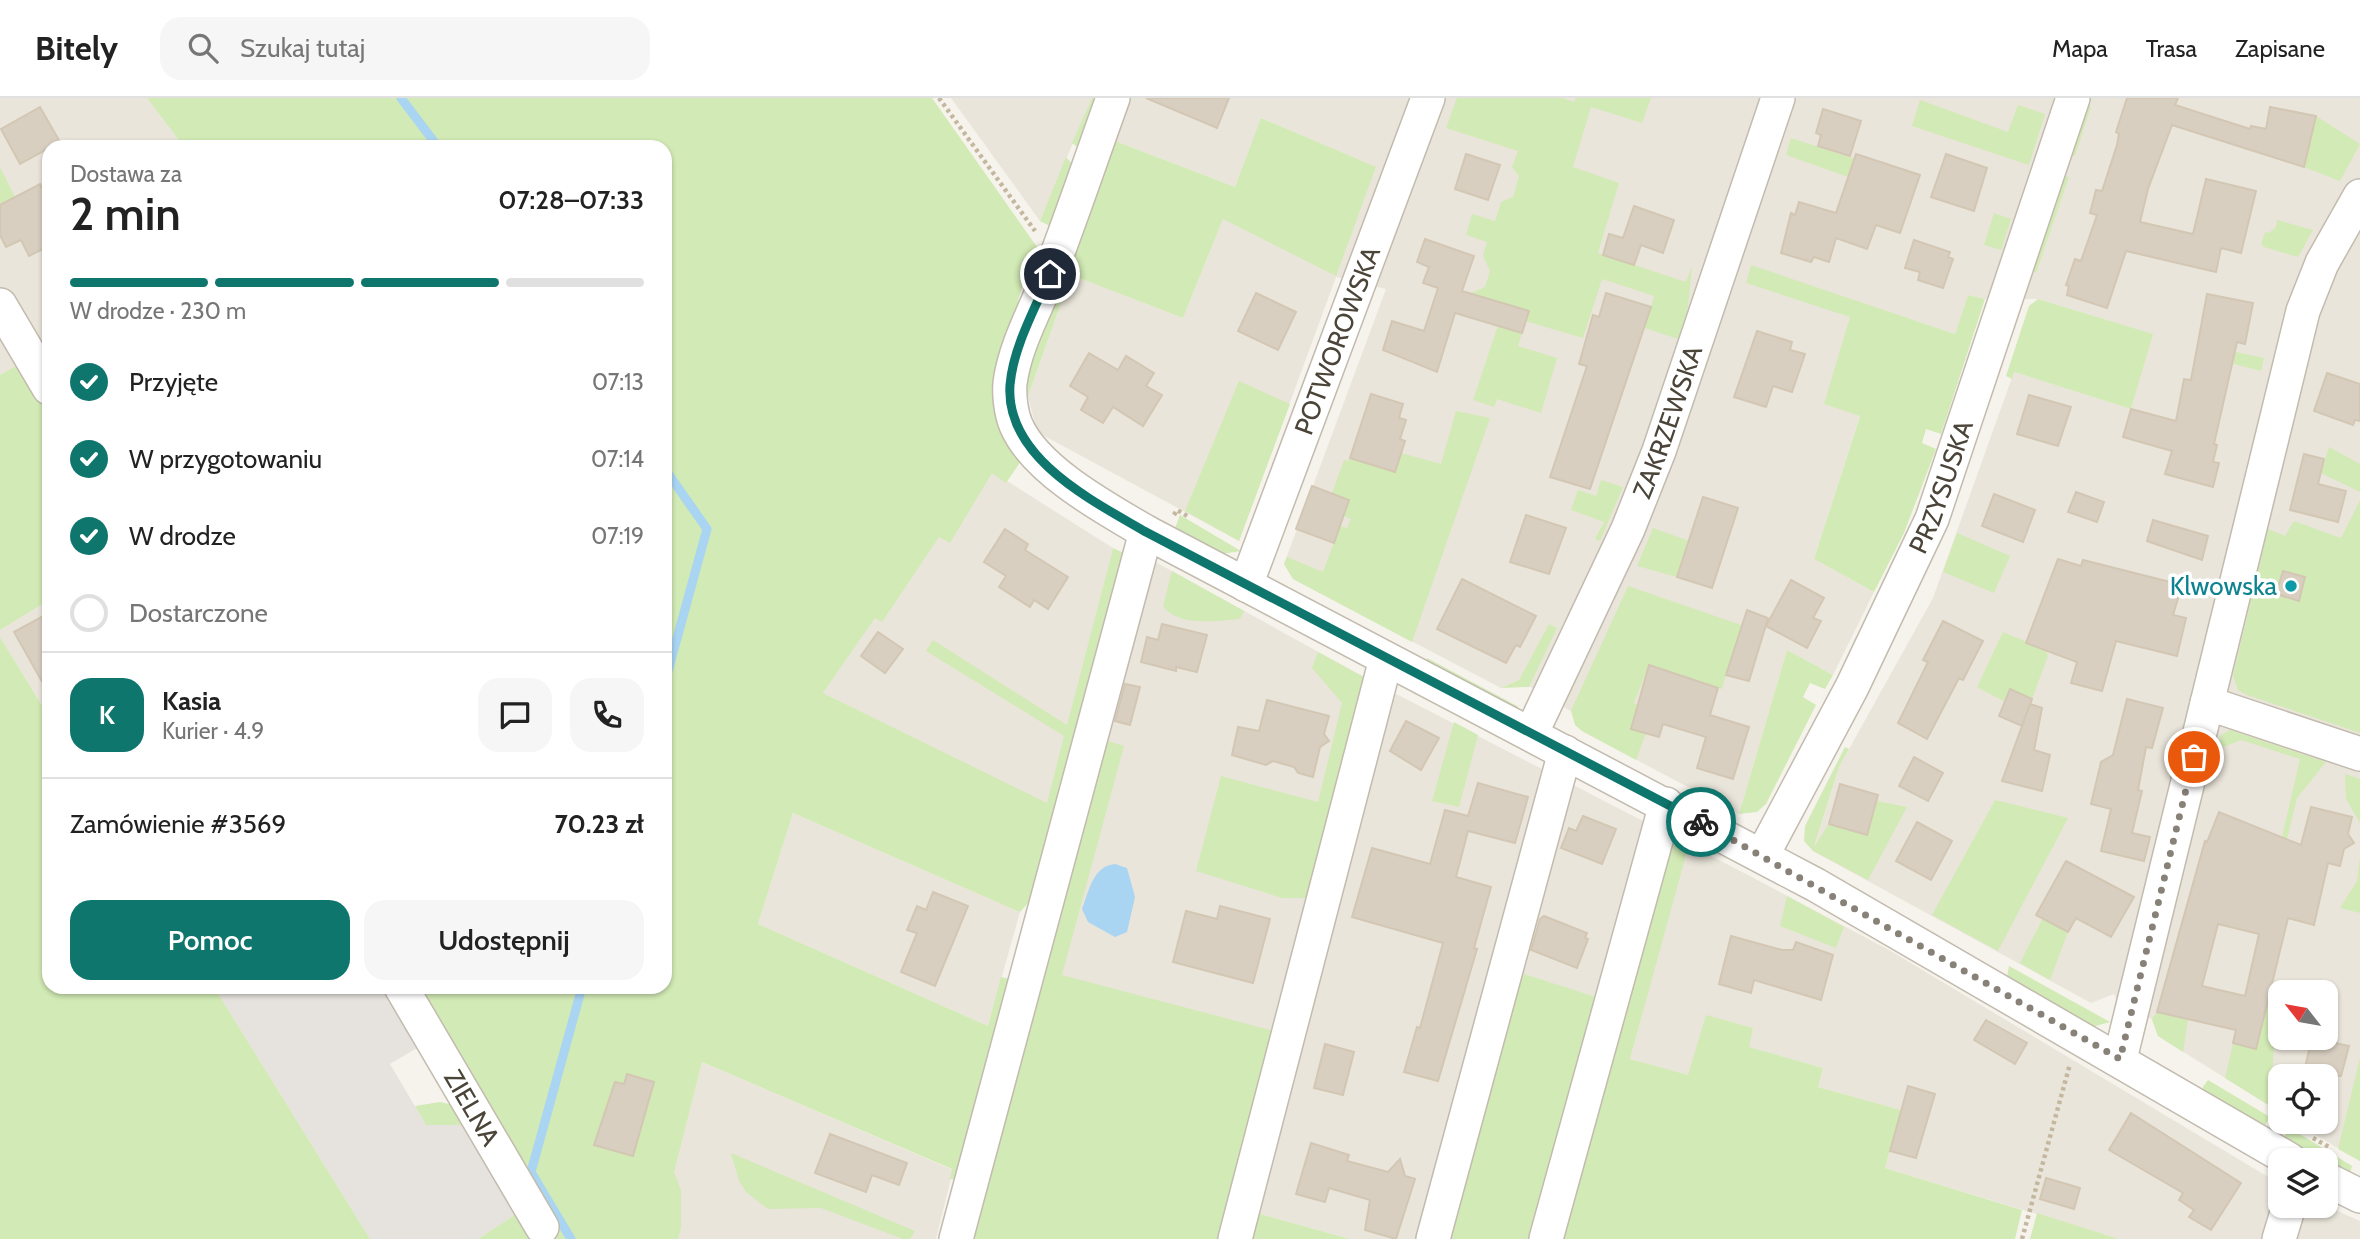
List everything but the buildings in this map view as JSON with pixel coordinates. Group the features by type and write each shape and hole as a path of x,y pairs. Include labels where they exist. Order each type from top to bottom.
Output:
{"street":[{"path":"1113,98 1014,364 1010,402 1016,425 1029,446 1076,488 1146,532 1762,856 2120,1059 2299,1147"},
{"name":"POTWOROWSKA","path":"1246,585 1428,98"},
{"name":"ZAKRZEWSKA","path":"1531,734 1628,529 1659,451 1778,98"},
{"name":"PRZYSUSKA","path":"1762,856 1852,687 1932,520 2073,98"},
{"path":"2120,1059 2303,311 2322,263 2360,196"},
{"path":"0,305 42,376"},
{"path":"956,1239 1146,532"},
{"path":"1234,1239 1386,659"},
{"path":"2207,703 2360,754"},
{"path":"1433,1239 1565,752"},
{"path":"1546,1239 1666,804"},
{"name":"ZIELNA","path":"405,994 542,1227"},
{"path":"2338,1172 2360,1196"},
{"path":"2279,1239 2285,1218"}],"path":[{"path":"940,98 1056,256"},
{"path":"2022,1239 2077,1035"}],"shaded area":[{"path":"0,98 147,98 179,140 42,140 42,370 21,363 0,375"},
{"path":"951,98 1092,98 1040,221"},
{"path":"1125,98 2360,98 2360,1161 2314,1134 2338,1134 2338,1064 2268,1064 2268,1105 2158,1036 2152,1019 2120,1007 2114,994 2091,1003 1813,851 1839,767 1933,598 2014,372 2131,409 2152,334 2038,299 1985,299 1968,295 1955,334 1856,301 1825,404 1860,415 1814,559 1874,592 1833,675 1787,650 1739,814 1582,731 1577,715 1519,680 1501,688 1293,579 1284,564 1386,289 1336,277 1239,541 1037,432 1028,396 1071,275 1183,318 1223,219 1376,168 1262,118 1235,187 1110,139"},
{"path":"980,464 1113,548 1047,804 823,693"},
{"path":"1150,559 1373,682 1889,950 2268,1177 2268,1218 2338,1218 2338,1211 2360,1221 2360,1239 2119,1239 1885,1168 1901,1110 1818,1087 1823,1068 1748,1047 1753,1028 1706,1016 1689,1076 1630,1059 1643,1011 1423,1239 1350,1239 1253,1212 1010,1086"},
{"path":"42,604 42,706 0,637 0,630"},
{"path":"793,813 1020,912 988,1026 758,924"},
{"path":"218,994 386,994 417,1048 390,1064 426,1125 464,1125 516,1214 478,1239 370,1239"},
{"path":"702,1062 953,1170 936,1239 655,1239"}],"green space":[{"path":"147,98 932,98 1037,247 1027,270 1011,325 1021,461 1006,483 992,473 950,543 939,537 882,622 875,618 823,693 1047,803 1064,736 926,651 933,640 1067,725 1113,548 1128,555 1035,895 1020,912 793,813 758,924 988,1026 1001,977 1015,980 959,1180 950,1179 952,1169 702,1062 674,1172 681,1190 681,1228 678,1239 552,1239 555,1237 420,994 672,994 672,140 179,140"},
{"path":"1092,98 1102,98 1080,149 1072,143"},
{"path":"1457,98 1563,98 1574,102 1576,98 1651,98 1642,123 1591,107 1573,167 1619,183 1598,253 1686,282 1692,266 1688,307 1678,339 1645,328 1654,296 1602,279 1583,338 1525,321 1528,311 1497,301 1464,314 1471,293 1485,287 1490,271 1483,256 1487,242 1466,235 1472,214 1495,221 1501,202 1513,197 1519,176 1512,167 1518,151 1446,128"},
{"path":"1920,100 2008,132 2018,105 2045,114 2029,165 1912,126"},
{"path":"2084,104 2091,107 2075,156 2068,154"},
{"path":"2316,116 2360,144 2340,181 2304,167"},
{"path":"1261,118 1376,167 1336,276 1223,219 1183,318 1071,275 1028,396 1026,379 1030,358 1110,139 1235,187"},
{"path":"1791,138 1855,159 1848,177 1786,155"},
{"path":"1066,157 1074,166 1050,226 1040,221"},
{"path":"0,167 15,197 0,205"},
{"path":"2061,175 2069,177 2036,273 2030,270"},
{"path":"1994,213 2011,219 2001,250 1984,245"},
{"path":"2277,220 2313,230 2298,257 2261,244 2265,232 2269,233 2276,227"},
{"path":"1751,265 1955,334 1968,295 1985,299 1941,434 1926,429 1922,443 1936,449 1904,533 1874,592 1814,559 1860,416 1824,404 1850,317 1746,283"},
{"path":"2038,299 2153,334 2131,409 2014,372 2012,379 2006,376 2029,306"},
{"path":"1498,325 1522,333 1518,346 1557,358 1541,413 1497,399 1494,407 1473,400"},
{"path":"2198,344 2264,358 2261,371 2196,354"},
{"path":"21,363 42,399 42,604 0,630 0,375"},
{"path":"1239,381 1290,404 1239,541 1185,511"},
{"path":"1456,411 1490,418 1412,642 1293,579 1284,564 1287,557 1323,572 1340,526 1347,528 1351,519 1343,516 1349,500 1332,493 1344,460 1348,461 1350,458 1395,472 1401,453 1441,464"},
{"path":"2329,447 2360,464 2360,492 2321,473"},
{"path":"1601,480 1623,487 1600,541 1595,539 1604,522 1571,510 1578,490 1596,496"},
{"path":"2360,500 2360,733 2247,695 2238,690 2233,676 2268,529 2285,536 2294,521 2341,538"},
{"path":"1180,515 1241,551 1221,554 1174,531"},
{"path":"1653,528 1689,541 1677,577 1637,566"},
{"path":"1957,533 2010,556 1994,593 1943,572"},
{"path":"1172,571 1244,611 1240,619 1198,621 1170,613 1163,606"},
{"path":"1628,586 1741,625 1722,689 1649,665 1634,703 1638,705 1631,728 1646,733 1636,760 1582,731 1575,725 1571,711"},
{"path":"1549,624 1557,628 1529,687 1501,688 1519,680"},
{"path":"2003,632 2046,650 2048,656 2032,699 2010,689 2005,702 1977,687"},
{"path":"0,637 42,706 42,994 218,994 370,1239 0,1239"},
{"path":"1787,650 1833,675 1825,689 1810,683 1803,697 1816,705 1766,804 1757,812 1739,814"},
{"path":"1318,652 1373,682 1310,898 1282,898 1196,871 1221,776 1318,802 1342,703 1312,668"},
{"path":"1427,658 1519,707 1512,707 1426,663"},
{"path":"1454,722 1478,735 1459,807 1432,801"},
{"path":"2230,730 2326,762 2297,798 2281,864 2276,863 2300,759 2241,740 2218,749 2221,735"},
{"path":"1102,739 1124,746 1062,975 1278,1032 1225,1239 968,1239"},
{"path":"1845,747 1849,749 1839,767 1814,847 1829,824 1867,835 1877,801 1907,807 1868,880 1813,851 1804,841 1805,826"},
{"path":"2345,774 2360,779 2360,823 2346,799"},
{"path":"1995,800 2068,818 1998,951 1932,915"},
{"path":"1671,835 1689,844 1630,1059 1688,1075 1706,1015 1753,1028 1749,1047 1823,1068 1818,1087 1901,1110 1885,1168 2022,1210 2015,1239 1556,1239"},
{"path":"2360,857 2360,913 2340,908 2357,881"},
{"path":"1787,896 1844,927 1836,948 1780,926"},
{"path":"2043,918 2068,932 2050,980 2020,963"},
{"path":"2009,966 2110,1022 2092,1027 2007,977"},
{"path":"1515,971 1602,999 1537,1239 1443,1239"},
{"path":"2268,1002 2268,1050 2274,1050 2273,1064 2268,1064 2268,1105 2225,1078 2233,1043 2256,1048"},
{"path":"2157,1012 2188,1020 2183,1052 2158,1036 2152,1019"},
{"path":"2360,1058 2360,1161 2338,1149"},
{"path":"2208,1080 2268,1116 2263,1129 2203,1095 2203,1087"},
{"path":"440,1102 453,1105 540,1239 478,1239 516,1214 465,1125 426,1125 415,1106"},
{"path":"2286,1134 2300,1134 2323,1148 2295,1148 2286,1143"},
{"path":"731,1153 915,1231 910,1239 903,1239 821,1208 768,1209 746,1192 739,1181"},
{"path":"2338,1157 2352,1166 2349,1177 2338,1171"},
{"path":"1253,1212 1350,1239 1246,1239"},
{"path":"2037,1213 2119,1239 2030,1239"}],"water":[{"path":"1115,864 1127,868 1135,897 1127,932 1115,937 1088,922 1082,909 1097,874"}],"waterway":[{"path":"401,98 433,140"},
{"path":"672,479 707,529 672,656"},
{"path":"571,1239 531,1172 580,994"}],"way so far":[{"path":"1701,822 2120,1059 2194,757"}],"place":[{"name":"Klwowska","path":"2291,586"}],"route":[{"path":"1050,274 1014,364 1010,383 1010,402 1016,425 1029,446 1048,465 1076,488 1146,532 1701,822"}]}
